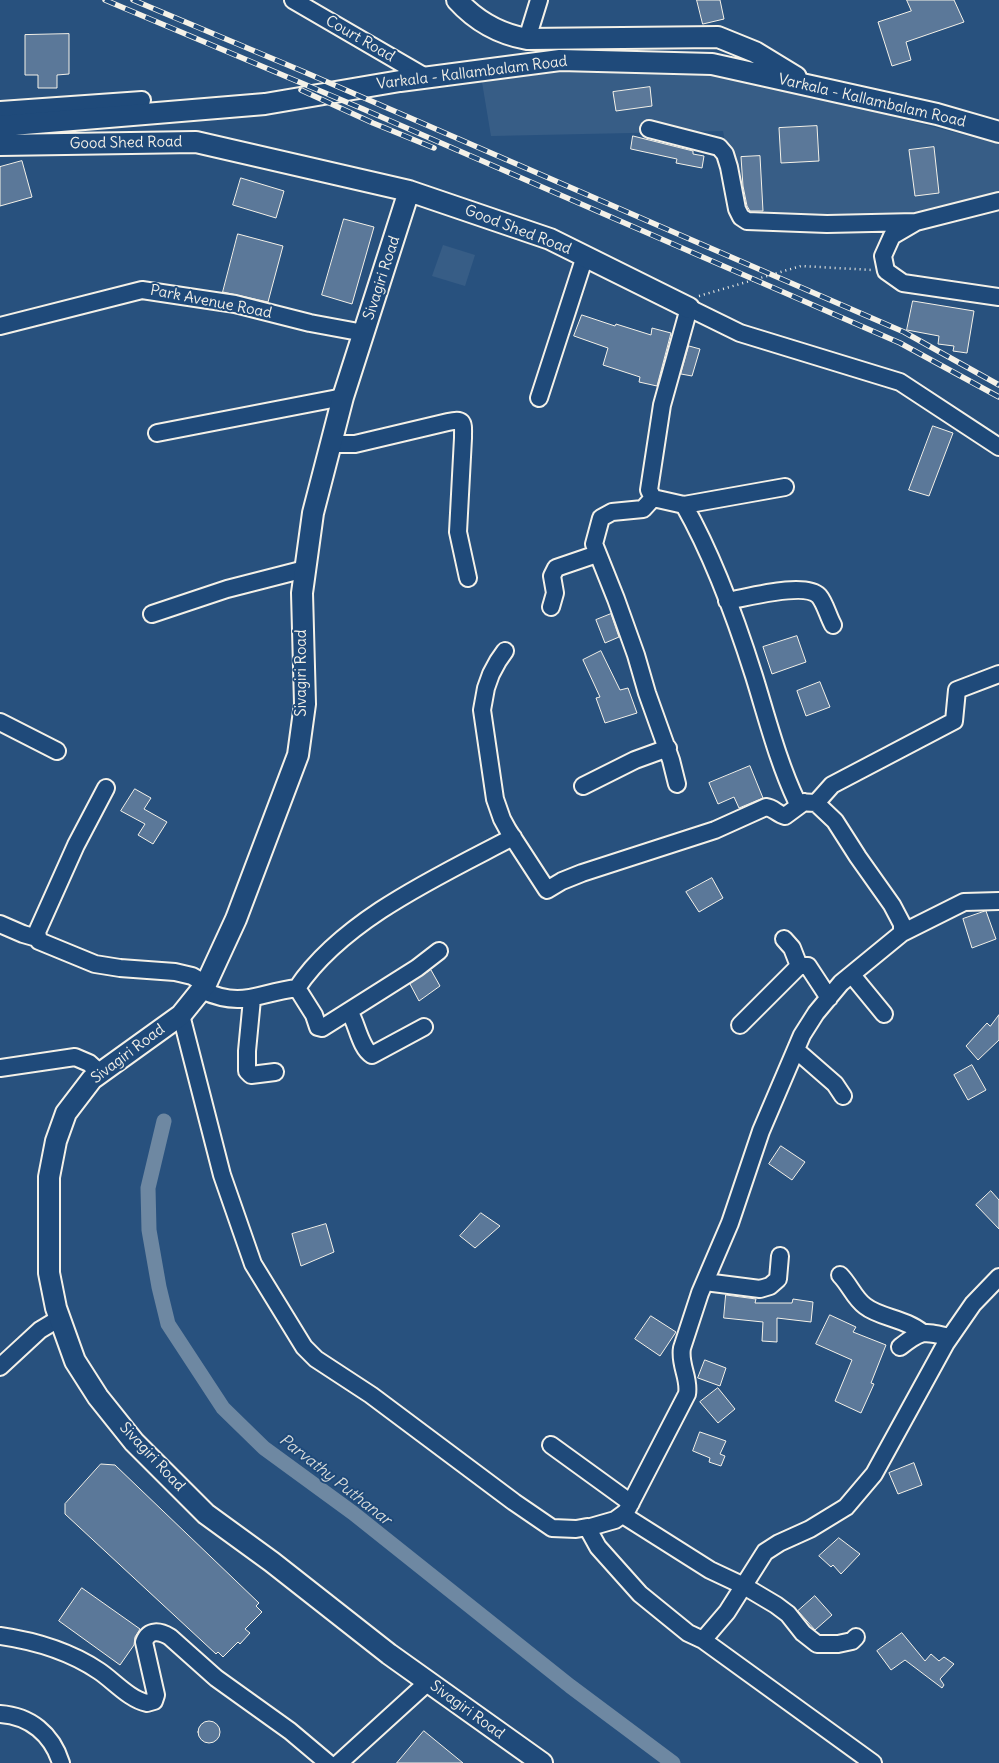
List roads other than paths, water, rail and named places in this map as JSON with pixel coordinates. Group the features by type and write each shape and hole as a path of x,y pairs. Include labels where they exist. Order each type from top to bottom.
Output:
{"main road":[{"path":"457,0 498,32 527,39 718,37 754,52 812,87"},
{"name":"Varkala - Kallambalam Road","path":"0,126 265,104 427,78 560,60 712,64 937,114 999,132"},
{"name":"Good Shed Road","path":"0,145 196,142 409,191 550,239 683,305"},
{"name":"Sivagiri Road","path":"409,191 343,397 313,513 302,593 305,704 298,755 236,918 203,987 182,1015 99,1072 66,1113 56,1142 49,1177 49,1273 56,1308 75,1360 98,1397 134,1442 199,1507 428,1682 542,1763"}],"street":[{"name":"Court Road","path":"293,0 427,78"},
{"path":"527,39 539,0"},
{"path":"0,110 142,100"},
{"path":"649,129 719,147 725,154 729,167 737,209 741,217 747,221 827,224 916,222 999,200"},
{"path":"916,222 892,236 883,256 886,271 902,283 999,297"},
{"path":"539,398 585,256"},
{"name":"Park Avenue Road","path":"0,326 142,290 235,304 310,323 364,333"},
{"path":"653,498 649,490 662,405 683,305"},
{"name":"Good Shed Road","path":"683,305 740,334 900,382 999,447"},
{"path":"157,433 343,397"},
{"path":"330,444 355,444 457,420 461,421 463,423 463,438 458,532 468,578"},
{"path":"653,498 684,504 785,487"},
{"path":"653,498 642,510 612,512 601,518 596,530 594,544 620,608 668,748 677,784"},
{"path":"684,504 699,532 727,601 752,668 787,781 797,802 810,802 835,821 892,904 902,924 902,934"},
{"path":"551,607 555,593 552,573 556,568 597,554"},
{"path":"152,614 228,590 305,569"},
{"path":"727,601 770,593 812,591 819,597 833,624"},
{"path":"505,651 498,661 486,688 482,710 496,799 502,819 547,890 562,881 582,873 714,830 766,806 785,816 810,802 832,785 954,721 957,690 999,674"},
{"path":"0,722 56,752"},
{"path":"583,786 635,760 668,748"},
{"path":"37,938 37,932 76,845 106,788"},
{"path":"0,924 22,934 37,938 39,941 94,964 175,972 192,976 216,997 252,999 297,988 309,970 343,936 429,881 513,837"},
{"path":"182,1015 222,1175 253,1264 304,1347 316,1359 372,1395 514,1502 552,1528 587,1528 615,1520 627,1509 687,1394 688,1380 682,1369 681,1355 705,1282 730,1223 761,1131 802,1035 841,983 902,934 964,902 999,901"},
{"path":"784,938 792,948 799,966"},
{"path":"297,988 320,1028 349,1012 417,968 439,951"},
{"path":"740,1025 799,966 808,966 828,998"},
{"path":"852,975 884,1014"},
{"path":"252,999 247,1072 252,1075 275,1072"},
{"path":"349,1012 353,1017 364,1046 372,1055 424,1027"},
{"path":"796,1050 835,1084 844,1096"},
{"path":"0,1068 76,1057 89,1063 99,1072"},
{"path":"705,1282 760,1289 770,1286 778,1279 780,1256"},
{"path":"840,1275 866,1308 906,1323 923,1333"},
{"path":"703,1640 727,1612 765,1552 779,1543 810,1529 846,1507 874,1474 949,1338 973,1304 999,1277"},
{"path":"0,1367 40,1330 60,1318"},
{"path":"900,1347 923,1333 929,1332 949,1338"},
{"path":"551,1445 627,1509 702,1565 744,1586 788,1614 803,1633 817,1644 838,1644 856,1637"},
{"path":"587,1528 598,1548 640,1594 688,1633 703,1640 873,1763"},
{"path":"0,1636 51,1647 69,1654 101,1672 134,1697 144,1703 149,1703 154,1701 156,1695 144,1642 152,1633 162,1632 216,1678 290,1730 328,1763"},
{"path":"339,1763 428,1682"},
{"path":"0,1714 18,1717 40,1729 56,1749 61,1763"}],"waterway":[{"name":"Parvathy Puthanar","path":"164,1121 148,1188 149,1230 159,1287 168,1324 223,1408 264,1448 353,1513 570,1686 673,1763"}],"railway":[{"path":"105,0 363,109 900,343 999,397"},
{"path":"133,0 302,71 904,332 999,385"},
{"path":"301,90 434,148"}]}
